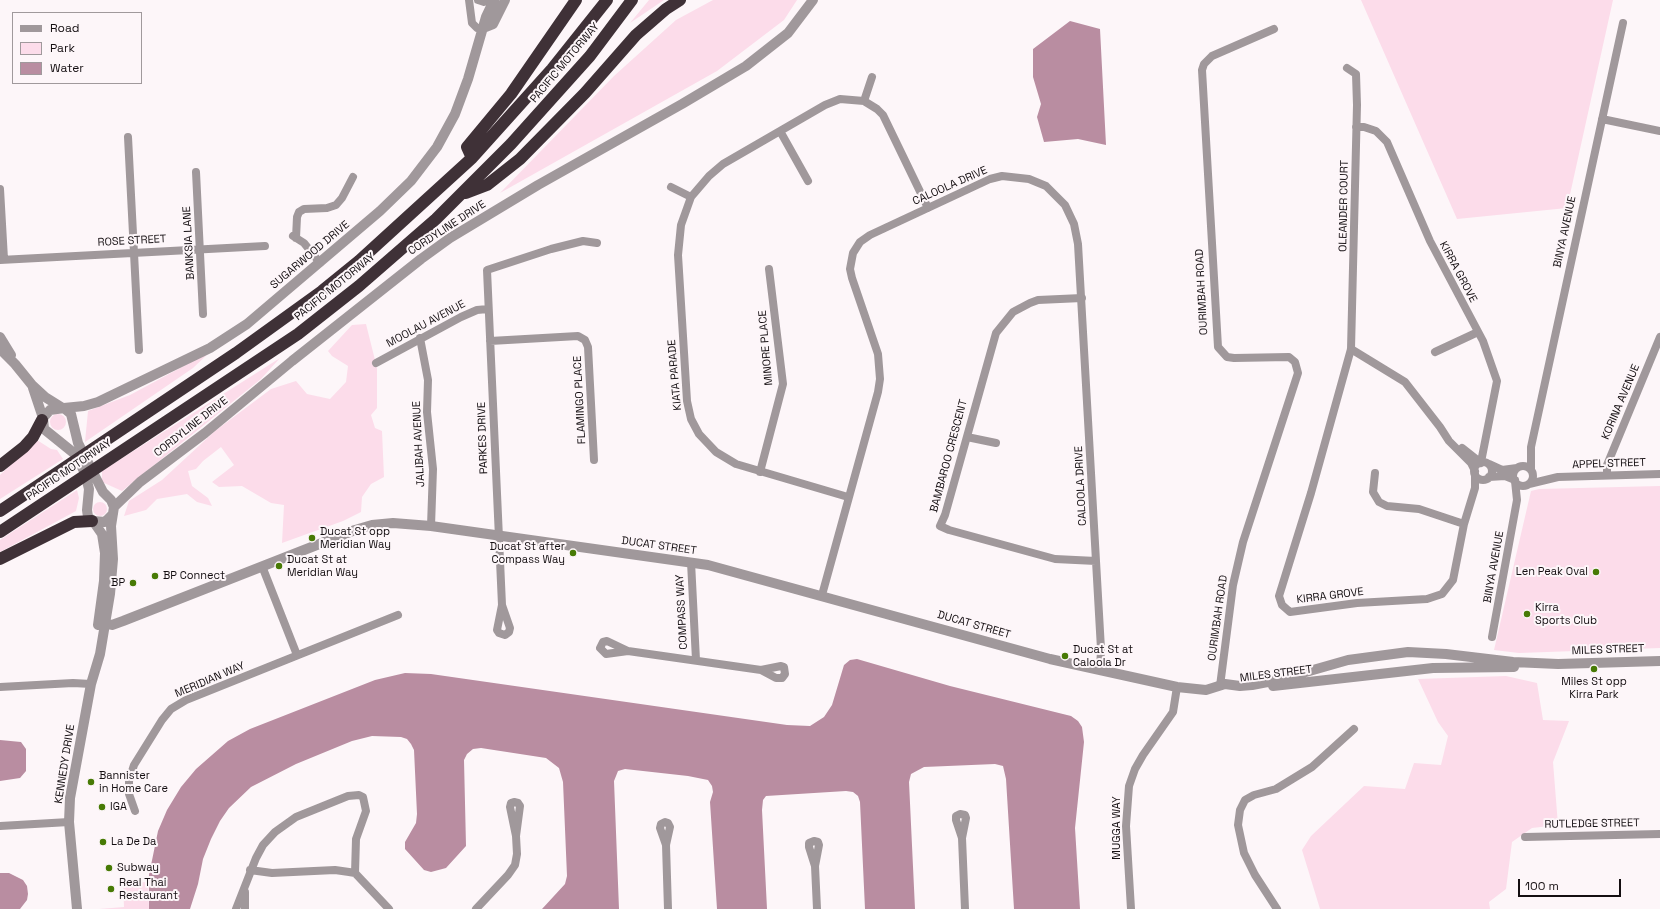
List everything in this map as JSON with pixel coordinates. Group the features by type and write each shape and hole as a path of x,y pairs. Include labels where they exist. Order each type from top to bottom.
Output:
{"highway":[{"path":"472,158 467,147 511,94 576,0"},
{"name":"PACIFIC MOTORWAY","path":"0,511 236,353 322,291 416,211 472,158 552,69 607,0"},
{"name":"PACIFIC MOTORWAY","path":"0,532 298,334 359,286 461,195 562,89 632,0"},
{"path":"461,195 487,185 520,159 585,93 636,35 666,9 680,0"},
{"path":"0,466 28,442 43,419"},
{"path":"0,559 74,522 92,521"}],"street":[{"path":"468,0 472,23 477,28 483,28 493,24 505,0"},
{"path":"478,0 484,2 493,0"},
{"name":"SUGARWOOD DRIVE","path":"63,407 84,406 98,402 210,348 247,324 380,211 411,181 437,147 455,114 468,79 493,0"},
{"name":"CORDYLINE DRIVE","path":"114,511 140,482 205,433 292,361 421,259 450,238 538,185 682,104 746,66 788,32 814,0"},
{"name":"BINYA AVENUE","path":"1532,471 1531,447 1623,23"},
{"name":"OURIMBAH ROAD","path":"1220,686 1233,586 1242,542 1298,373 1295,362 1288,357 1234,358 1227,357 1218,347 1202,70 1204,64 1212,56 1274,29"},
{"name":"OLEANDER COURT","path":"1347,68 1356,74 1352,349"},
{"path":"872,77 864,101 877,109 889,125 928,208"},
{"name":"KIATA PARADE","path":"848,497 736,464 716,452 699,434 688,411 678,241 684,212 691,197 709,176 723,164 832,102 850,99 864,101"},
{"path":"1602,119 1660,131"},
{"name":"KIRRA GROVE","path":"1356,127 1364,127 1376,131 1386,142 1430,241 1478,332 1497,381 1485,450 1485,463"},
{"path":"780,131 808,181"},
{"path":"128,137 140,350"},
{"name":"BANKSIA LANE","path":"196,172 203,314"},
{"path":"320,262 304,243 295,237 296,217 298,212 303,210 327,208 336,205 342,198 353,177"},
{"name":"CALOOLA DRIVE","path":"822,595 880,378 878,354 850,269 853,253 860,242 870,235 995,178 1021,177 1036,181 1060,199 1070,213 1074,224 1080,254 1101,649 1100,670"},
{"path":"671,187 691,197"},
{"path":"0,189 2,259"},
{"name":"PARKES DRIVE","path":"502,605 487,270 551,249 583,241 598,243"},
{"name":"ROSE STREET","path":"2,259 265,246"},
{"name":"MINORE PLACE","path":"760,472 783,384 769,269"},
{"name":"BAMBAROO CRESCENT","path":"1082,298 1034,301 1021,307 1006,318 996,333 940,526 949,530 1055,559 1096,560"},
{"name":"MOOLAU AVENUE","path":"376,363 420,338 477,310 488,309"},
{"path":"1435,352 1478,332"},
{"path":"0,336 15,364"},
{"name":"FLAMINGO PLACE","path":"490,341 578,336 585,340 588,347 594,460"},
{"name":"KORINA AVENUE","path":"1607,475 1607,465 1658,346 1660,337"},
{"name":"JALIBAH AVENUE","path":"420,338 428,380 426,412 433,469 431,526"},
{"path":"0,349 15,364 32,385 45,397 63,407 71,414 78,443 103,492 111,500 114,511 104,522 92,521"},
{"path":"1352,349 1406,382 1449,441 1471,463 1479,478 1504,476 1521,485 1528,484 1532,478 1532,471 1524,466 1502,470 1485,463 1464,449 1445,429 1440,427"},
{"name":"KIRRA GROVE","path":"1352,349 1311,493 1279,596 1282,605 1290,612 1357,603 1428,599 1442,594 1453,580 1464,524 1475,488 1475,472"},
{"path":"32,385 43,419"},
{"path":"43,419 52,409 63,407"},
{"name":"KENNEDY DRIVE","path":"43,419 46,431 75,454 81,464 89,489 87,513 102,534 105,549 100,654 90,684 73,775 69,822 77,909"},
{"path":"966,437 996,444"},
{"name":"BINYA AVENUE","path":"1518,468 1531,447"},
{"path":"1475,472 1477,465 1485,463"},
{"path":"1475,488 1488,478 1492,472 1485,463"},
{"path":"1515,481 1514,474 1518,468"},
{"name":"APPEL STREET","path":"1532,471 1558,477"},
{"path":"1375,473 1373,492 1379,502 1387,506 1419,509 1464,524"},
{"name":"APPEL STREET","path":"1528,484 1558,477 1660,474"},
{"name":"BINYA AVENUE","path":"1492,637 1517,500 1515,481"},
{"name":"BINYA AVENUE","path":"1517,500 1528,484"},
{"name":"KENNEDY DRIVE","path":"102,623 113,570 112,526 114,511"},
{"name":"DUCAT STREET","path":"102,623 112,625 134,618 262,566 372,525 393,523 431,526 691,562 720,568 822,595 1050,659 1177,688 1206,690 1220,686"},
{"name":"COMPASS WAY","path":"691,562 696,660"},
{"path":"262,566 297,655"},
{"name":"MERIDIAN WAY","path":"135,811 129,794 131,776 142,752 162,720 171,709 186,700 398,615"},
{"name":"COMPASS WAY","path":"628,650 761,670"},
{"name":"MILES STREET","path":"1220,686 1225,684 1240,686 1268,682 1348,660 1408,652 1439,653 1513,662 1558,664"},
{"name":"MILES STREET","path":"1220,686 1233,691 1403,671 1660,661"},
{"path":"0,687 73,683 90,684"},
{"name":"MUGGA WAY","path":"1131,909 1126,826 1129,786 1135,769 1143,755 1173,712 1177,688"},
{"path":"1277,909 1255,875 1244,853 1238,825 1240,810 1245,800 1254,795 1276,789 1312,767 1354,729"},
{"path":"236,909 250,870 264,845 286,824 327,805 359,794 363,797 366,811 356,839 355,873"},
{"path":"0,826 69,822"},
{"name":"RUTLEDGE STREET","path":"1525,837 1660,834"},
{"path":"476,909 513,868 516,859 516,836"},
{"path":"962,838 965,909"},
{"path":"666,845 668,909"},
{"path":"815,866 817,909"},
{"path":"250,870 269,873 335,870 355,873 389,909"},
{"path":"246,883 246,909"}],"green space":[{"path":"649,0 664,0 630,23"},
{"path":"713,0 797,0 784,20 717,71 500,193 614,76 676,20"},
{"path":"1361,0 1613,0 1567,208 1457,219"},
{"path":"366,324 377,368 377,408 371,415 375,428 382,431 384,477 371,484 362,497 361,512 343,521 282,543 284,505 271,503 242,486 219,487 212,482 234,465 221,447 203,461 196,469 188,471 192,486 208,498 212,506 197,502 187,494 157,499 146,510 124,516 129,501 162,480 215,431 271,389 296,381 307,394 330,399 346,382 348,366 332,356 328,351 352,325"},
{"path":"210,352 193,368 85,442 88,411 130,395"},
{"path":"280,358 261,379 122,491 102,482 102,471"},
{"path":"58,414 64,416 66,422 64,428 58,430 52,428 50,422 52,416"},
{"path":"37,440 51,449 57,450 63,459 0,499 0,475"},
{"name":"Len Peak Oval","path":"1660,486 1660,648 1519,653 1494,650 1531,491 1539,489"},
{"path":"77,490 79,498 76,511 0,552 0,540"},
{"path":"97,502 103,502 107,506 107,512 103,516 97,516 93,512 93,506"},
{"path":"1506,676 1537,683 1543,720 1569,721 1553,762 1558,825 1532,828 1512,842 1506,889 1489,902 1490,909 1320,909 1302,850 1311,836 1364,786 1405,789 1414,763 1441,765 1448,736 1438,722 1418,679"},
{"path":"148,882 149,909 99,909 124,907 123,883"}],"water":[{"path":"1070,21 1100,29 1106,145 1078,139 1044,142 1037,117 1041,104 1033,77 1033,49"},
{"path":"857,659 950,686 1071,716 1078,721 1082,727 1084,742 1075,828 1080,909 1014,909 1006,779 1003,766 995,764 924,767 911,774 909,782 915,909 865,909 860,802 858,796 853,792 846,791 766,796 763,800 762,810 767,909 717,909 710,802 713,792 712,786 708,780 688,776 625,769 618,771 614,781 619,909 542,909 565,884 567,876 563,782 559,768 546,758 481,748 473,749 467,754 464,760 466,846 446,868 431,872 424,870 405,849 405,842 416,823 417,814 414,750 407,739 401,737 372,736 352,741 296,764 251,787 229,808 220,821 211,839 203,859 198,884 190,909 149,909 149,875 158,831 167,810 181,787 196,769 228,741 250,729 375,680 405,673 431,674 787,725 810,726 824,717 832,705 844,665 850,660"},
{"path":"0,740 21,742 26,749 26,771 20,778 0,781"},
{"path":"0,873 9,873 23,880 27,886 27,900 20,909 0,909"}],"place":[{"name":"Ducat St opp Meridian Way","path":"312,538"},
{"name":"Ducat St after Compass Way","path":"573,553"},
{"name":"Ducat St at Meridian Way","path":"279,566"},
{"name":"Len Peak Oval","path":"1596,572"},
{"name":"BP Connect","path":"155,576"},
{"name":"BP","path":"133,583"},
{"name":"Kirra Sports Club","path":"1527,614"},
{"name":"Ducat St at Caloola Dr","path":"1065,656"},
{"name":"Miles St opp Kirra Park","path":"1594,669"},
{"name":"Bannister in Home Care","path":"91,782"},
{"name":"IGA","path":"102,807"},
{"name":"La De Da","path":"103,842"},
{"name":"Subway","path":"109,868"},
{"name":"Real Thai Restaurant","path":"111,889"}]}
